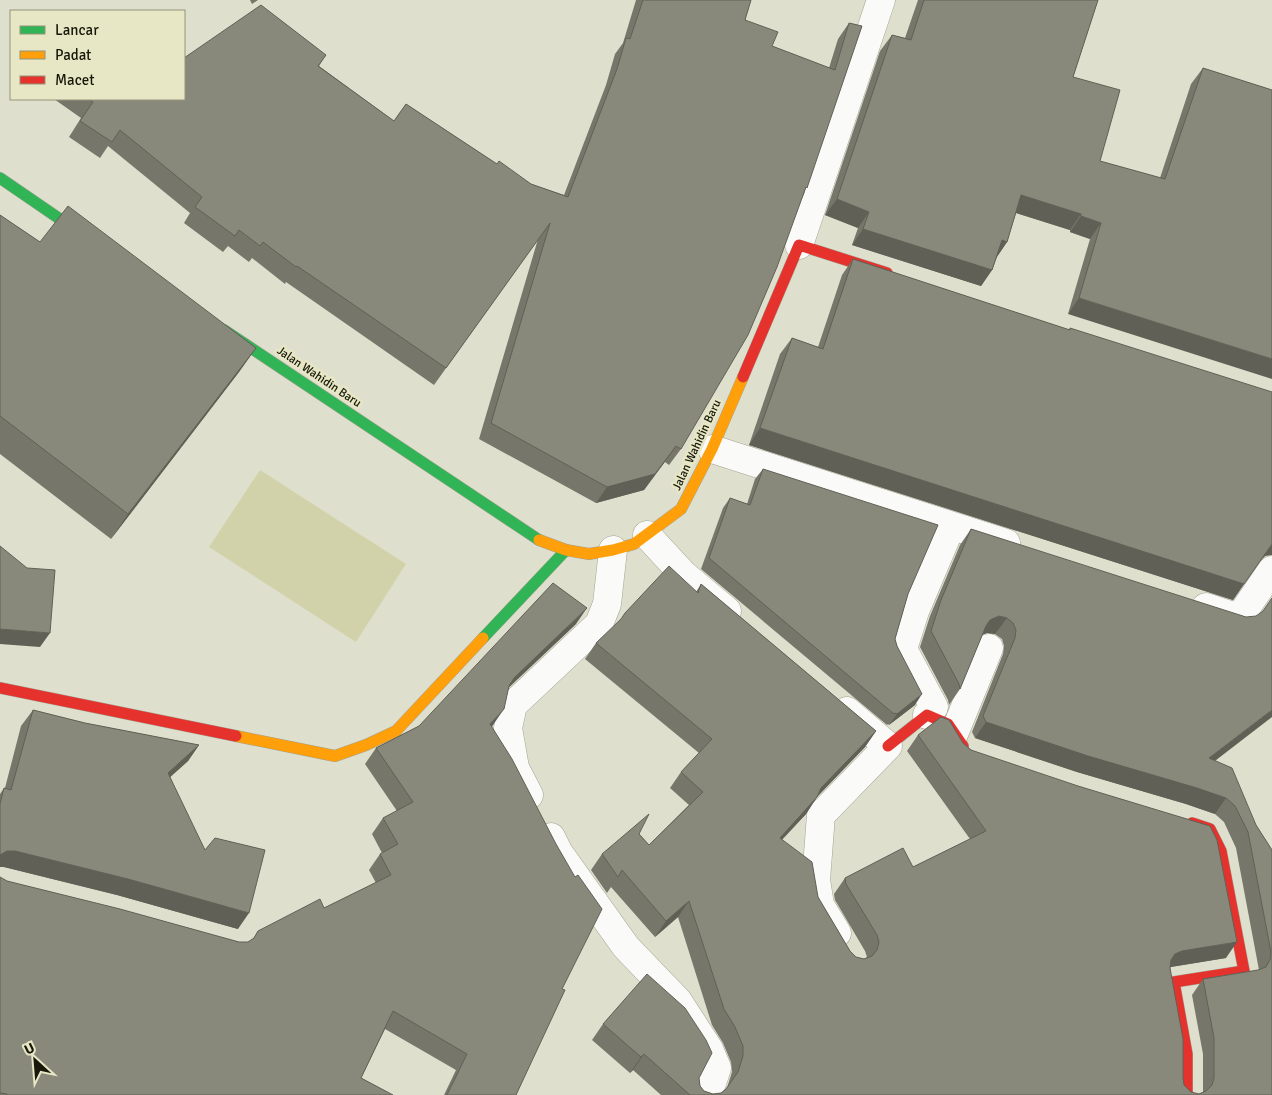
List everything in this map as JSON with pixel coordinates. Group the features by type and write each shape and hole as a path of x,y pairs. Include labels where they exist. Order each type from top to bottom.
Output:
{"street":[{"path":"881,0 799,245 894,275"},
{"path":"0,178 96,243"},
{"name":"Jalan Wahidin Baru","path":"217,325 538,540 566,550 588,554 634,544 681,509 712,449 799,245"},
{"path":"712,449 1025,549"},
{"path":"848,951 820,905 816,880 821,815 888,746 927,715 934,706 904,649 915,611 951,526"},
{"path":"647,534 683,574 744,625"},
{"path":"0,688 336,756 366,745 396,730 566,550"},
{"path":"613,550 607,604 599,624 513,705 508,728 515,768 559,853 626,947 678,1001 708,1049 717,1068 712,1083 703,1095"},
{"path":"1184,600 1239,618 1272,570"},
{"path":"954,734 989,648"},
{"path":"828,695 888,746"},
{"path":"927,715 948,724 966,751 974,754"},
{"path":"1180,819 1210,829 1221,852 1244,971 1174,982 1187,1054 1187,1094"},
{"path":"1181,1095 1195,1095"}],"green space":[{"path":"260,470 406,564 356,642 209,547"}],"building":[{"path":"643,0 751,0 745,20 778,32 772,46 835,70 849,23 862,26 807,188 777,267 748,335 681,449 676,446 655,474 607,487 491,423 550,223 446,368 296,267 263,242 260,246 239,230 235,236 195,207 202,197 120,130 112,142 80,121 93,102 90,100 185,100 185,57 261,5 326,55 318,66 394,121 406,104 497,164 499,161 531,184 568,197 617,69 626,38 630,39"},
{"path":"924,0 1098,0 1073,77 1120,90 1100,161 1165,179 1203,68 1272,90 1272,359 1079,298 1101,223 1081,216 1081,214 1021,195 1007,242 1002,240 992,270 863,229 869,212 837,199 892,35 911,40"},
{"path":"68,206 256,348 128,514 0,416 0,215 40,242"},
{"path":"853,259 1070,330 1070,328 1272,392 1272,544 1244,584 760,428 792,338 823,349"},
{"path":"763,469 938,525 908,594 895,639 922,694 897,714 894,714 709,558 730,498 750,505"},
{"path":"971,529 1246,617 1256,616 1263,611 1272,598 1272,710 1209,758 1232,768 1256,825 1272,850 1272,1095 690,1095 644,1054 641,1057 603,1024 647,974 685,1008 706,1040 712,1053 699,1078 700,1086 704,1091 713,1094 721,1093 726,1089 738,1072 743,1056 743,1046 735,1027 724,1009 689,901 666,921 622,870 618,877 602,854 649,814 639,834 649,845 703,792 681,772 712,739 596,643 621,619 669,566 698,593 701,584 876,731 821,788 817,797 780,838 812,862 818,897 850,951 856,957 864,959 872,956 877,950 879,942 877,935 846,884 845,878 903,848 913,867 986,831 918,735 941,717 949,720 963,743 971,750 1078,786 1210,826 1217,840 1237,942 1182,951 1175,954 1171,960 1170,968 1183,1039 1184,1085 1191,1092 1199,1094 1206,1091 1212,1085 1214,1078 1214,1038 1203,979 1258,970 1266,967 1270,960 1271,952 1248,832 1235,806 1226,798 1088,756 986,722 983,716 1015,638 1016,630 1013,623 1007,618 999,616 990,620 960,689 931,631 941,600"},
{"path":"0,546 27,568 55,570 50,633 0,629"},
{"path":"553,583 587,608 514,678 509,686 504,709 490,724 512,759 575,877 578,875 602,909 562,989 565,990 516,1095 447,1095 467,1054 393,1011 361,1078 393,1095 7,1095 0,1093 0,877 7,881 120,909 239,942 248,942 254,938 258,931 320,899 324,908 391,875 380,854 398,844 383,818 413,802 376,748 419,726"},
{"path":"33,710 85,723 199,745 168,773 205,850 215,838 265,850 249,913 128,879 15,851 7,851 0,855 0,804 4,788 11,790"}],"traffic: fast":[{"path":"0,178 89,239"},
{"path":"224,330 539,540"},
{"path":"483,638 566,550"}],"traffic: slow":[{"path":"539,540 566,550 589,554 613,550 634,544 681,509 712,449 743,377"},
{"path":"236,736 335,756 366,745 396,731 483,638"}],"traffic: jam":[{"path":"743,377 799,245 887,273"},
{"path":"0,688 236,736"},
{"path":"888,746 927,715 948,724 963,746"},
{"path":"1187,1094 1187,1054 1174,982 1244,971 1221,851 1210,829 1192,823"}]}
